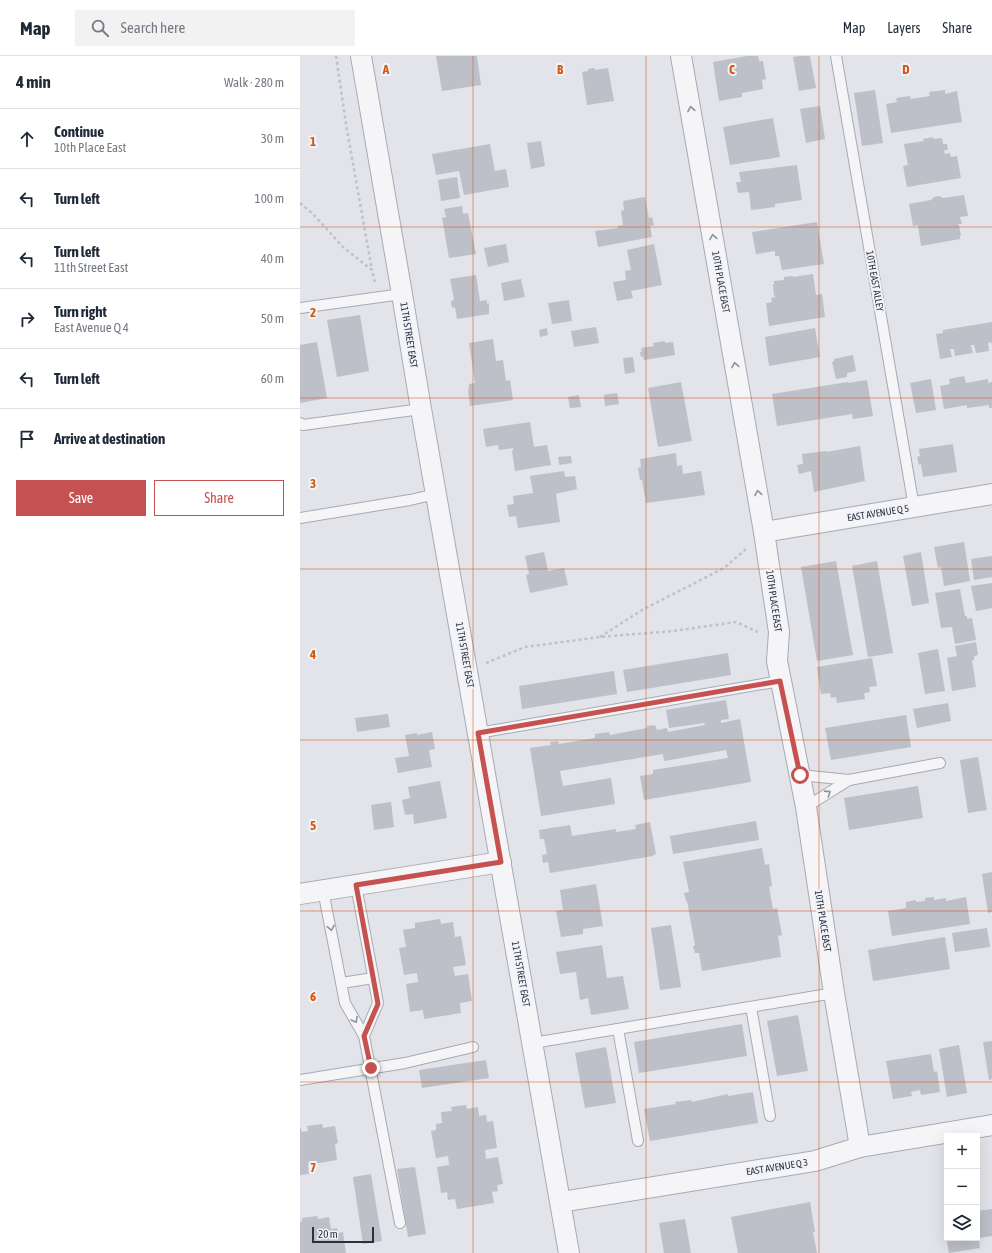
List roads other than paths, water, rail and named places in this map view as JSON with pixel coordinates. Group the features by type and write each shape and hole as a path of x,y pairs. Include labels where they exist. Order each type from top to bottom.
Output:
{"street":[{"name":"11TH STREET EAST","path":"361,56 421,409 569,1253"},
{"name":"10TH PLACE EAST","path":"681,56 764,532 779,632 777,661 780,681 806,807 834,993 860,1147"},
{"name":"EAST AVENUE Q 5","path":"764,532 992,494"},
{"path":"300,894 501,862"},
{"name":"EAST AVENUE Q 3","path":"561,1202 815,1161 860,1147 992,1125"}],"lane":[{"name":"10TH EAST ALLEY","path":"836,56 914,507"},
{"path":"300,308 402,294"},
{"path":"300,423 303,424 421,409"},
{"path":"300,518 410,500 436,494"},
{"path":"478,733 780,681"},
{"path":"800,775 849,780 940,763"},
{"path":"806,807 849,780"},
{"path":"356,885 378,1004 364,1036"},
{"path":"323,890 345,1003 364,1036 400,1222"},
{"path":"342,984 373,978"},
{"path":"533,1043 834,993"},
{"path":"751,1007 770,1116"},
{"path":"618,1029 638,1141"},
{"path":"300,1080 405,1063 473,1047"}]}
